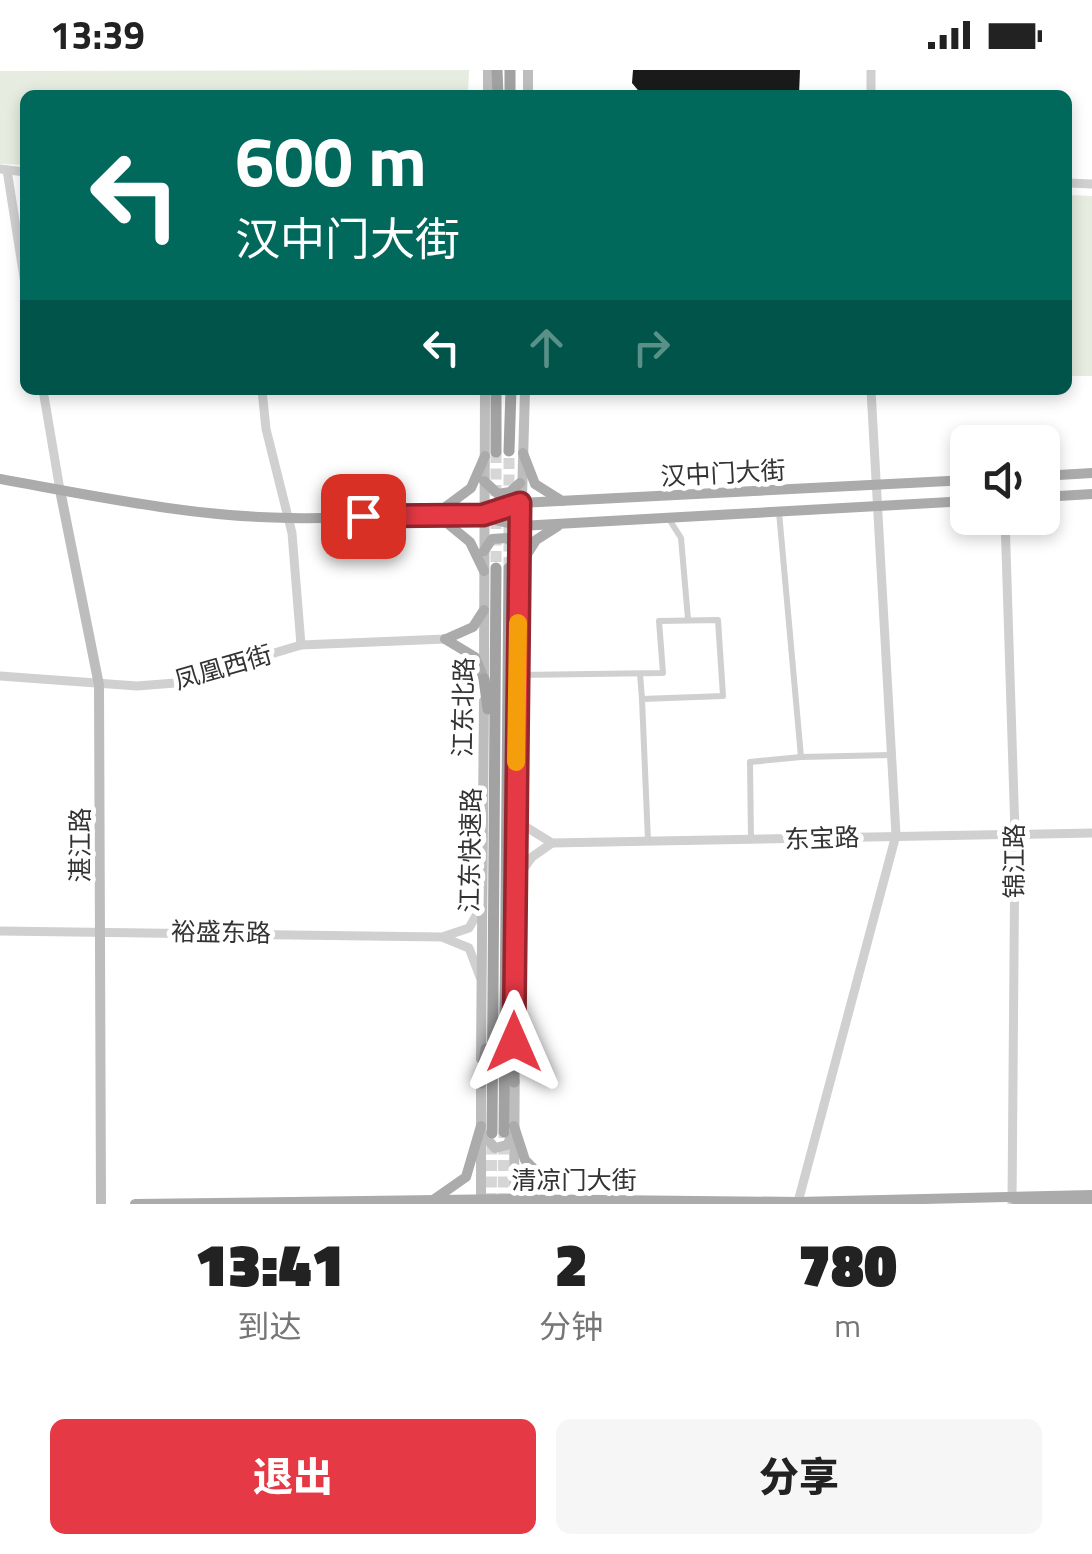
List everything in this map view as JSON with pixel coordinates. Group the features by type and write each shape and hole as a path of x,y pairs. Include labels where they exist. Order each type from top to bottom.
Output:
{"highway":[{"path":"490,453 496,395"},
{"path":"510,451 511,395"},
{"name":"江东快速路","path":"498,1130 502,568"},
{"path":"500,743 516,675"},
{"path":"484,679 500,743"},
{"path":"498,1010 514,1082"},
{"path":"481,1083 498,1010"}],"main road":[{"name":"江东北路","path":"481,1202 514,1082 516,812 516,675 502,568 484,551 484,481 490,453 485,395"},
{"name":"江东北路","path":"514,1202 498,1130 481,1083 484,610 502,568 520,550 525,395"},
{"path":"490,453 471,488 436,514 502,568 536,540 568,524 568,501 536,484 524,453"},
{"path":"1060,475 1092,473"},
{"name":"汉中门大街","path":"0,479 210,513 290,518 483,515 520,526 950,503"},
{"path":"484,481 498,494 510,492 520,483"},
{"name":"汉中门大街","path":"483,515 520,503 950,481"},
{"name":"湛江路","path":"60,490 99,685 101,1204"},
{"path":"1060,496 1092,494"},
{"path":"484,551 498,538 513,540 520,550"},
{"path":"445,640 473,627 484,610"},
{"path":"445,640 475,657 484,679"},
{"path":"436,1202 466,1176 498,1130 542,1178 553,1202"},
{"name":"清凉门大街","path":"135,1204 1012,1201 1092,1194"},
{"name":"清凉门大街","path":"1012,1201 1092,1203"}],"street":[{"path":"4,170 20,257"},
{"path":"45,395 60,490"},
{"path":"263,395 266,429 290,518 300,645"},
{"path":"798,1202 896,836 871,395"},
{"path":"779,512 801,758"},
{"path":"668,518 681,538 688,620"},
{"name":"锦江路","path":"1006,535 1015,833 1012,1201"},
{"path":"516,675 663,673 660,621 718,620 722,696 642,699"},
{"name":"凤凰西街","path":"0,676 99,685 175,683 300,645 445,640"},
{"path":"640,674 648,841"},
{"path":"751,840 750,762 890,755"},
{"path":"514,884 532,857 552,843 522,825 516,812"},
{"name":"东宝路","path":"552,843 1092,833"},
{"path":"442,937 469,928 481,906"},
{"name":"裕盛东路","path":"0,930 442,937"},
{"path":"442,937 469,948 481,981"}],"shaded area":[{"path":"469,70 468,90 20,90 20,165 0,164 0,71"},
{"path":"1072,195 1092,196 1092,376 1072,376"}],"building":[{"path":"633,70 800,70 799,90 638,90 632,83"}],"tunnel":[{"path":"509,451 509,568"},
{"path":"496,452 496,568"},
{"path":"503,1204 504,1132"},
{"path":"491,1204 492,1138"}],"slow traffic":[{"path":"516,762 518,623"}],"route":[{"path":"363,516 483,515 520,503 514,1042"}]}
